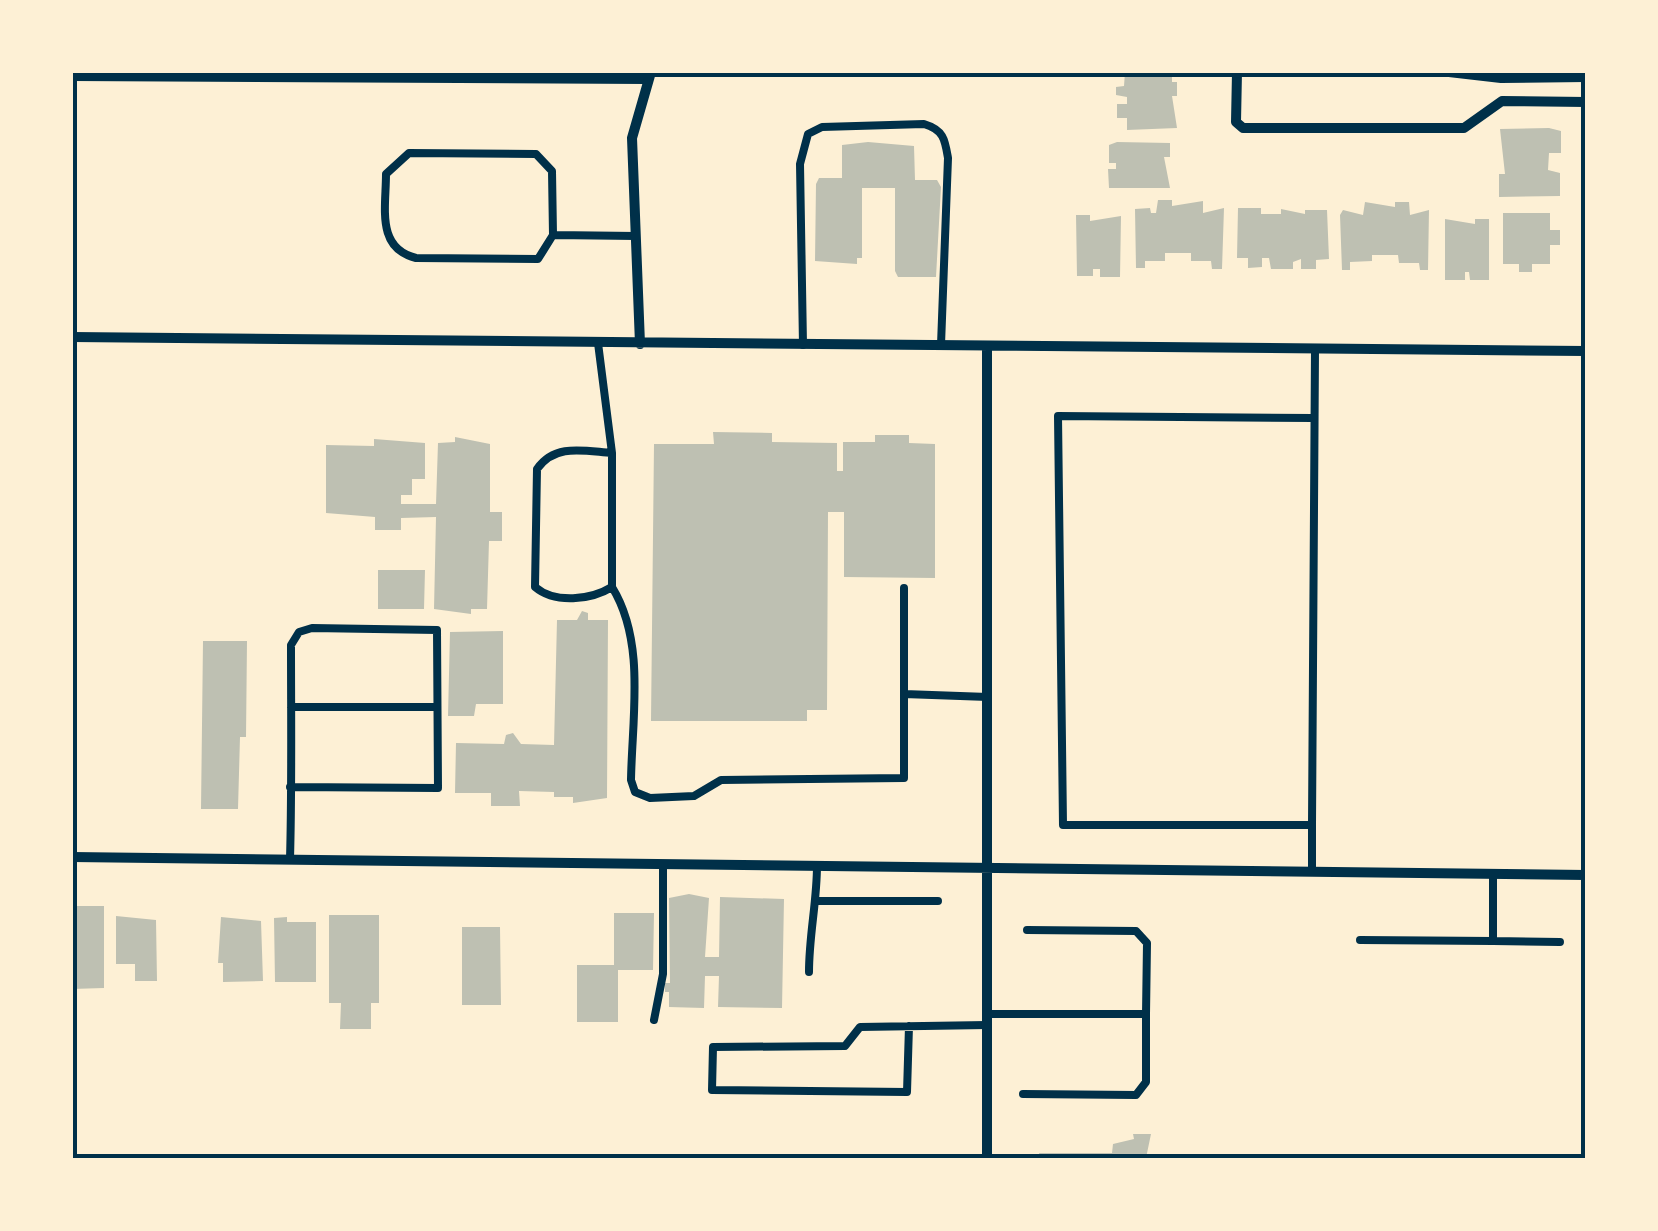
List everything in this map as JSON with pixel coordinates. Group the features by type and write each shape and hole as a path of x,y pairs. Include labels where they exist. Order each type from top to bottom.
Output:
{"street":[{"path":"1237,72 1236,122 1243,128 1464,128 1502,101 1586,102"},
{"path":"1448,72 1501,78 1586,77"},
{"path":"640,344 632,138 649,76"},
{"path":"72,337 1586,351"},
{"path":"987,347 987,1158"},
{"path":"72,857 1586,875"}],"lane":[{"path":"72,77 649,76"},
{"path":"803,345 800,164 808,134 822,126 924,124 937,128 945,138 948,158 942,345"},
{"path":"409,153 536,154 552,172 553,235 538,259 416,258 399,254 387,239 386,174 409,153"},
{"path":"553,235 636,236"},
{"path":"598,343 612,453 612,587 628,613 633,639 630,780 635,792 650,798 694,796 722,780 904,778 904,588"},
{"path":"1312,872 1314,350"},
{"path":"1312,824 1062,825 1058,416 1313,418"},
{"path":"612,453 566,450 545,458 537,468 536,587 546,596 595,598 612,587"},
{"path":"290,787 438,788 436,630 330,628 299,632 291,645 290,787 290,859"},
{"path":"904,694 988,697"},
{"path":"291,707 438,707"},
{"path":"654,1020 663,974 663,864"},
{"path":"809,972 809,919 817,900 817,865"},
{"path":"1493,874 1493,941"},
{"path":"817,900 938,901"},
{"path":"1023,1094 1136,1095 1146,1082 1147,942 1143,936 1136,931 1027,930"},
{"path":"1360,940 1560,942"},
{"path":"909,1026 907,1092 712,1090 714,1047 845,1046 860,1027 1146,1014"}],"building":[{"path":"1125,72 1172,72 1172,82 1177,82 1177,96 1172,96 1177,128 1127,130 1127,118 1117,118 1117,104 1127,104 1127,97 1116,95 1116,87 1124,86"},
{"path":"1500,129 1561,131 1561,153 1549,153 1548,170 1560,173 1560,196 1499,197 1499,174 1505,174"},
{"path":"868,142 914,146 915,180 937,180 941,187 936,277 898,277 895,271 895,188 862,188 862,258 857,258 857,264 815,261 816,184 819,178 842,178 842,145"},
{"path":"1170,143 1170,157 1164,157 1170,188 1109,188 1108,169 1116,169 1116,163 1109,163 1109,145"},
{"path":"1158,200 1172,200 1172,206 1203,201 1203,213 1224,208 1222,269 1212,269 1211,261 1191,261 1191,253 1165,253 1165,261 1145,261 1145,268 1136,268 1135,209 1150,208 1151,213 1156,213"},
{"path":"1365,202 1395,207 1395,202 1409,202 1410,215 1429,210 1428,270 1420,270 1419,263 1399,263 1398,255 1372,255 1372,261 1350,262 1350,270 1342,270 1340,215 1343,210 1363,215"},
{"path":"1238,208 1261,208 1261,214 1281,214 1281,209 1305,214 1305,210 1327,210 1329,259 1316,260 1316,269 1301,269 1301,259 1293,262 1293,269 1271,269 1269,258 1262,258 1262,267 1248,268 1248,258 1237,258"},
{"path":"1503,213 1550,213 1550,230 1560,230 1560,245 1550,245 1550,264 1532,264 1532,272 1519,272 1519,264 1503,264"},
{"path":"1076,215 1090,215 1090,221 1121,216 1120,277 1100,277 1100,269 1093,269 1093,276 1077,276"},
{"path":"1445,219 1475,224 1475,219 1489,219 1489,280 1470,280 1469,272 1465,272 1465,280 1445,280"},
{"path":"713,432 772,433 772,442 837,443 837,471 843,471 843,442 875,442 875,435 909,435 909,443 935,444 935,578 844,577 844,512 828,512 827,710 807,710 807,721 651,721 654,444 714,444"},
{"path":"455,437 490,444 490,512 502,512 502,541 489,541 487,609 471,609 471,614 434,609 436,517 401,518 401,530 375,530 375,517 326,513 326,445 374,446 374,439 425,443 425,479 412,479 412,495 401,495 401,504 436,504 438,443 455,442"},
{"path":"378,570 425,570 424,609 378,609"},
{"path":"582,611 588,613 588,620 608,620 607,798 573,803 573,797 554,797 554,792 519,791 520,806 491,806 491,793 455,793 456,743 504,744 506,735 513,733 521,744 554,745 557,620 577,620"},
{"path":"503,631 503,704 476,704 474,716 448,716 450,632"},
{"path":"203,641 247,641 246,737 240,737 238,809 201,809"},
{"path":"689,894 709,898 705,957 719,957 720,897 784,899 782,1008 718,1007 719,976 705,976 704,1008 669,1007 665,983 670,983 669,898"},
{"path":"72,906 104,906 104,988 72,989"},
{"path":"614,913 654,913 653,970 618,970 618,1022 577,1022 577,965 614,965"},
{"path":"329,915 379,915 379,1003 371,1003 371,1029 340,1029 341,1003 329,1003"},
{"path":"116,916 156,920 157,981 135,981 135,964 116,964"},
{"path":"221,917 261,921 263,981 223,982 223,963 218,963"},
{"path":"287,917 287,922 316,922 316,982 275,982 274,918"},
{"path":"462,927 500,927 501,1005 462,1005"},
{"path":"1133,1134 1151,1134 1146,1158 1040,1158 1039,1153 1112,1153 1113,1144 1134,1139"}]}
